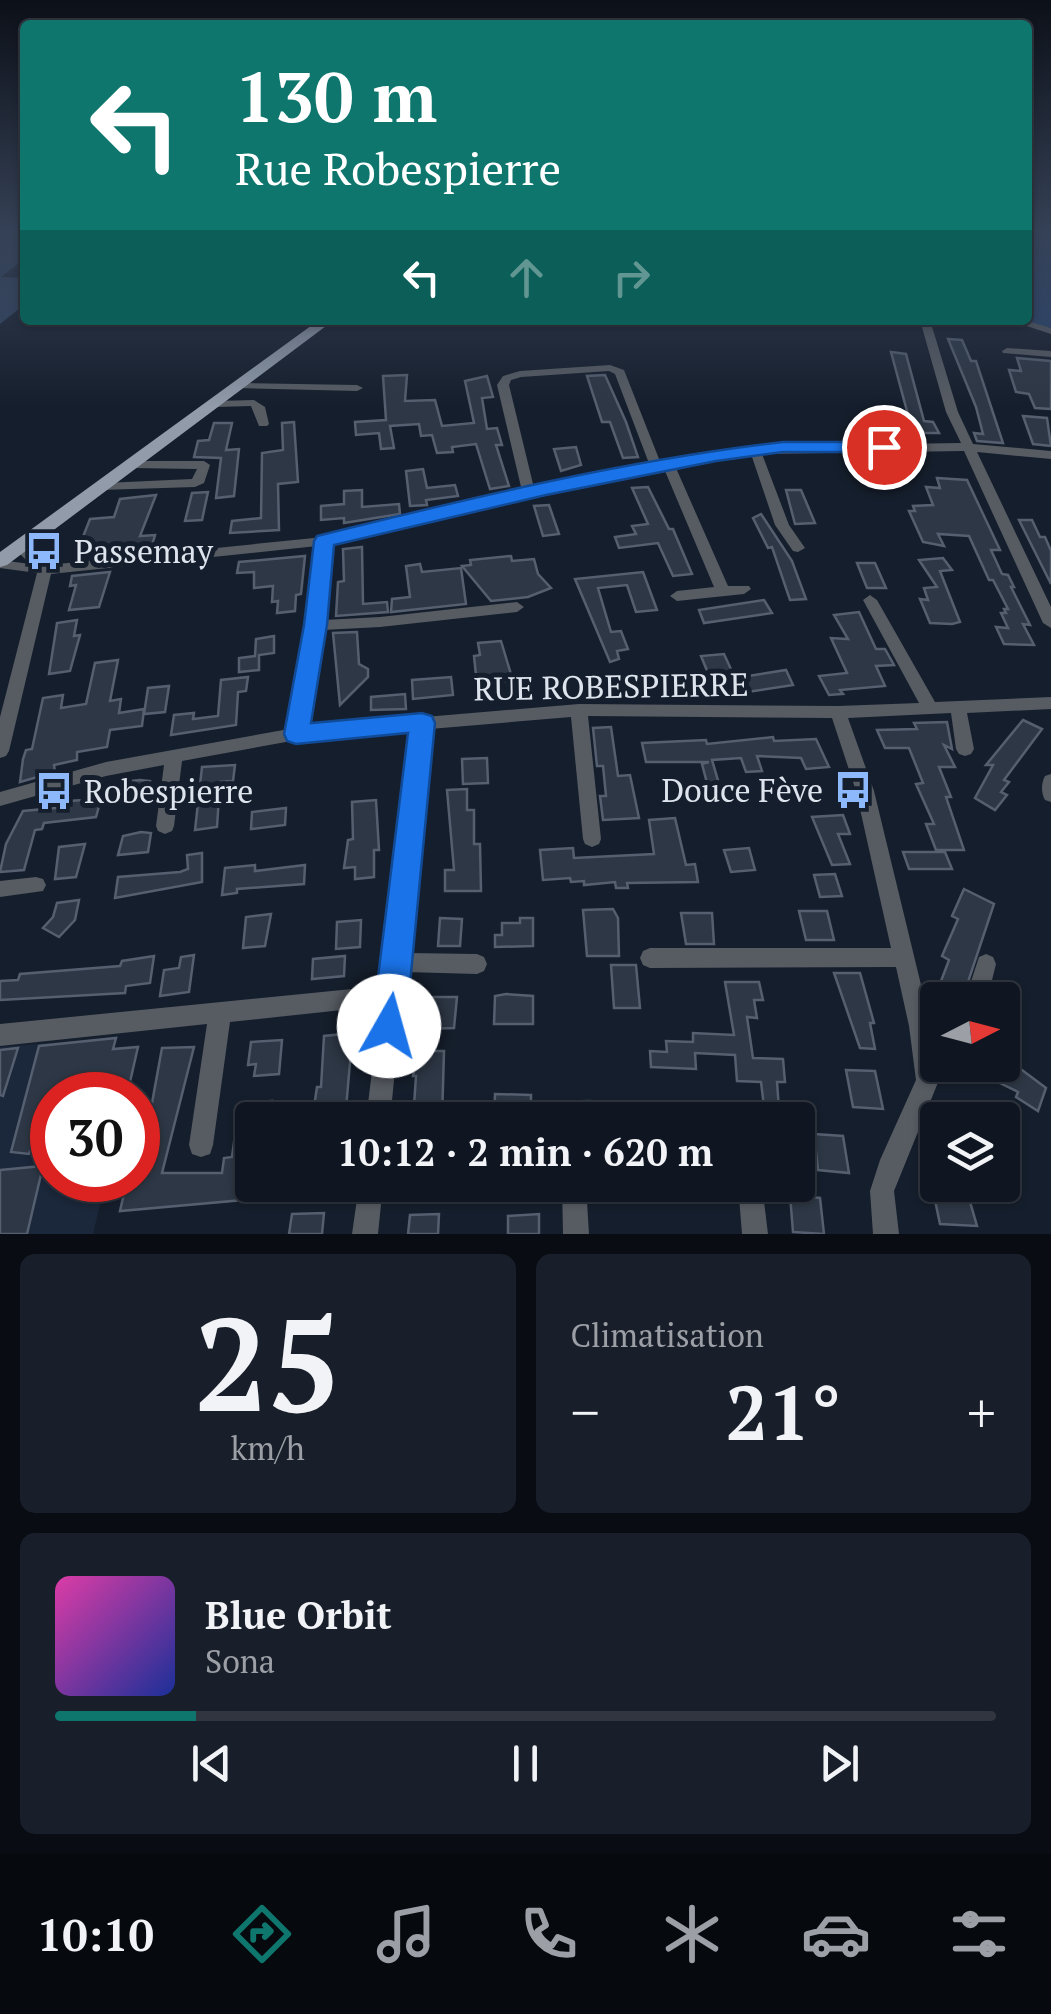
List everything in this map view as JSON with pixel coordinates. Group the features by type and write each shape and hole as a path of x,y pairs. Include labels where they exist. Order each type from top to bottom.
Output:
{"main road":[{"path":"0,563 321,325"}],"street":[{"path":"926,325 952,412 1051,623"},
{"path":"1007,351 1051,354"},
{"path":"528,493 503,385 506,378 610,368 620,372 723,591"},
{"path":"240,386 357,388"},
{"path":"216,404 254,404 259,407 263,424"},
{"path":"0,563 45,570 324,541 528,493 755,450 968,448 1051,456"},
{"path":"755,450 782,525 798,548"},
{"path":"105,486 195,483 200,480 204,465 134,465"},
{"path":"296,734 316,625 324,541"},
{"path":"20,547 45,570"},
{"path":"0,751 45,570"},
{"path":"677,596 744,589"},
{"path":"870,600 930,708"},
{"path":"316,625 518,607"},
{"name":"RUE ROBESPIERRE","path":"0,800 106,769 296,734 579,710 838,712 1051,703"},
{"path":"958,706 964,749"},
{"path":"579,710 592,840"},
{"path":"838,712 865,792 903,957 920,1000"},
{"path":"380,1102 422,723"},
{"path":"164,826 174,756"},
{"path":"1051,780 1051,795"},
{"path":"0,890 36,884"},
{"path":"650,958 903,957"},
{"path":"396,962 477,964"},
{"path":"981,982 986,964"},
{"path":"0,1035 393,995"},
{"path":"200,1146 220,1013"},
{"path":"886,1234 882,1191 927,1082"},
{"path":"364,1234 369,1202"},
{"path":"575,1202 576,1234"},
{"path":"752,1202 755,1234"}],"shaded area":[{"path":"0,292 20,292 20,308 0,324"},
{"path":"1032,292 1051,292 1051,328 1032,323"},
{"path":"115,1038 113,1049 138,1047 132,1072 30,1072 30,1202 101,1202 93,1234 0,1234 0,1047"}],"building":[{"path":"948,339 962,340 971,361 976,361 1003,443 977,441 974,433 983,434 976,407"},
{"path":"891,352 906,354 924,421 933,422 939,433 924,433 920,426 911,426"},
{"path":"1017,358 1051,361 1051,409 1035,408 1029,394 1016,392 1009,370 1021,371"},
{"path":"407,375 405,401 435,400 442,426 474,423 465,381 487,376 493,397 482,398 487,429 497,428 502,445 496,445 509,486 490,489 476,444 437,453 432,435 421,436 419,424 390,426 394,448 381,449 379,433 356,435 355,422 386,420 383,376"},
{"path":"605,375 638,457 623,458 610,422 602,422 587,376"},
{"path":"1023,416 1047,418 1051,446 1033,444"},
{"path":"294,422 298,482 278,484 279,530 230,533 232,521 261,518 262,453 283,450 282,423"},
{"path":"214,423 232,423 226,450 239,449 234,496 216,498 221,458 194,457 198,441 209,440"},
{"path":"576,447 581,465 561,471 554,449"},
{"path":"423,469 427,488 455,485 458,496 410,506 406,471"},
{"path":"937,478 967,480 1000,550 991,550 1002,574 1008,575 1014,587 1030,625 1023,624 1034,645 1004,644 996,627 1008,628 1001,613 1008,609 993,580 989,580 969,536 938,534 944,546 923,542 909,511 915,511 913,506 933,505 926,487 940,488"},
{"path":"648,487 669,529 673,529 692,574 673,576 658,543 619,548 615,537 636,534 632,526 648,524 632,488"},
{"path":"362,490 362,507 399,504 400,514 344,523 344,518 321,520 321,506 344,504 344,491"},
{"path":"786,490 801,490 815,523 795,524"},
{"path":"208,492 202,520 185,521 192,493"},
{"path":"156,495 140,536 155,535 151,549 75,557 90,519 114,517 120,499"},
{"path":"549,505 559,534 543,536 534,506"},
{"path":"761,514 792,561 806,599 790,600 772,547 768,548 753,518"},
{"path":"1019,520 1032,520 1040,537 1045,537 1051,551 1051,584"},
{"path":"362,547 363,604 387,602 388,612 336,616 338,582 344,581 343,549"},
{"path":"305,556 295,611 277,613 278,601 272,602 273,586 254,588 254,572 237,573 239,562"},
{"path":"511,556 512,561 534,559 538,574 551,588 528,597 491,601 462,566 471,565 470,560"},
{"path":"943,558 952,570 940,571 960,622 952,624 930,623 920,599 928,600 924,588 937,587 919,560"},
{"path":"857,563 875,563 886,588 867,588"},
{"path":"420,564 422,572 461,568 466,604 391,612 392,599 410,597 406,566"},
{"path":"110,572 99,607 69,610 76,585 70,586 72,576"},
{"path":"643,572 657,610 636,612 627,585 598,588 611,632 621,631 628,649 617,651 619,659 610,662 575,579"},
{"path":"764,600 772,613 704,623 699,610"},
{"path":"859,612 876,649 885,649 894,665 876,666 885,686 840,690 843,694 829,695 819,676 847,673 831,638 848,639 834,615"},
{"path":"77,620 74,636 80,635 70,671 49,674 57,623"},
{"path":"357,632 359,664 368,669 368,677 340,705 333,633"},
{"path":"274,636 274,653 259,655 259,670 239,672 239,658 255,656 256,639"},
{"path":"501,641 513,681 477,685 474,656 480,655 478,643"},
{"path":"724,654 735,678 786,670 793,685 708,698 701,679 710,678 701,656"},
{"path":"118,660 110,701 121,699 119,713 144,709 142,726 110,730 107,747 77,752 77,760 54,765 55,772 20,782 23,759 26,750 32,749 43,698 63,695 61,708 86,704 95,663"},
{"path":"248,677 246,691 238,692 236,725 171,735 174,715 194,713 193,719 218,716 221,680"},
{"path":"451,677 453,695 413,699 412,680"},
{"path":"169,686 165,712 144,714 148,688"},
{"path":"405,694 406,709 371,710 371,697"},
{"path":"1023,720 1042,729 1004,780 1009,782 1001,792 1007,795 995,810 975,798 993,765 986,765"},
{"path":"947,722 952,749 944,745 955,767 939,767 964,850 936,850 926,824 934,824 916,784 923,783 909,748 885,748 877,730 917,729 914,723"},
{"path":"611,727 618,776 630,775 639,818 603,820 603,766 597,766 593,728"},
{"path":"773,737 774,741 816,739 829,767 806,769 801,758 757,756 762,771 746,772 741,758 712,760 724,801 712,802 702,764 709,762 646,762 642,743 706,740 707,744"},
{"path":"487,758 488,783 463,784 462,759"},
{"path":"235,765 233,781 220,782 217,827 195,830 202,767"},
{"path":"150,781 146,797 118,800 123,782"},
{"path":"467,789 467,810 474,810 474,844 480,844 481,891 445,891 445,870 454,870 447,790"},
{"path":"101,799 96,817 44,823 42,829 35,830 24,870 0,872 6,844 23,811 66,807 68,801"},
{"path":"376,800 379,850 374,850 374,877 355,879 355,867 344,868 348,840 353,839 352,802"},
{"path":"286,808 285,825 251,829 252,812"},
{"path":"843,815 850,834 838,834 850,864 832,865 812,817"},
{"path":"675,818 686,865 695,864 698,882 627,883 628,888 616,888 615,882 584,885 584,881 571,882 570,878 543,880 540,850 573,848 574,858 654,854 649,820"},
{"path":"151,833 148,852 118,855 123,836"},
{"path":"85,844 76,877 55,879 59,847"},
{"path":"749,848 755,870 731,872 724,850"},
{"path":"903,852 945,852 952,869 909,869"},
{"path":"202,853 202,882 115,898 118,877 180,872 188,869 187,855"},
{"path":"255,865 255,871 305,865 304,884 237,889 237,893 222,895 225,868"},
{"path":"835,874 842,896 820,897 814,875"},
{"path":"964,889 994,904 968,982 941,982 949,960 942,956 958,919 952,916"},
{"path":"79,900 75,920 59,937 43,928 53,917 57,903"},
{"path":"613,909 618,918 619,956 587,956 583,910"},
{"path":"799,911 827,911 834,940 806,940"},
{"path":"681,913 712,913 714,944 686,944"},
{"path":"271,914 265,946 243,948 246,917"},
{"path":"440,918 462,919 460,946 438,946"},
{"path":"520,918 533,918 533,946 495,947 495,935 502,935 502,923 520,923"},
{"path":"361,920 360,947 336,949 337,922"},
{"path":"194,955 189,992 160,996 164,970 179,968 181,957"},
{"path":"154,956 150,983 126,986 125,993 0,1000 0,981 18,980 20,974 120,966 122,961"},
{"path":"345,956 344,976 312,979 313,959"},
{"path":"611,965 636,965 640,1008 614,1008"},
{"path":"834,973 860,973 874,1023 870,1023 875,1049 860,1048"},
{"path":"725,982 759,982 763,1000 754,1000 757,1018 747,1017 753,1058 783,1059 785,1082 777,1082 778,1102 763,1102 761,1082 737,1081 735,1055 695,1053 696,1069 651,1067 650,1051 667,1052 666,1041 693,1042 693,1033 734,1035"},
{"path":"495,996 533,996 533,1024 494,1024"},
{"path":"425,997 457,997 454,1028 427,1029"},
{"path":"344,1034 344,1051 351,1051 347,1102 315,1102 317,1087 321,1087 324,1036"},
{"path":"116,1038 113,1049 138,1047 132,1072 32,1072 39,1046"},
{"path":"282,1040 279,1074 254,1076 256,1064 248,1065 251,1042"},
{"path":"194,1047 162,1173 222,1173 224,1158 232,1157 235,1135 235,1201 120,1211 122,1202 160,1202 158,1072 162,1048"},
{"path":"18,1048 3,1096 0,1095 0,1050"},
{"path":"418,1051 444,1051 443,1102 414,1102 413,1076"},
{"path":"1020,1068 1046,1088 1038,1111 1016,1097 1018,1092 998,1082 1020,1082"},
{"path":"846,1070 875,1071 883,1109 853,1107"},
{"path":"30,1080 30,1151 29,1154 11,1152"},
{"path":"495,1094 531,1095 531,1102 495,1102"},
{"path":"815,1134 843,1136 849,1173 818,1170"},
{"path":"30,1167 30,1202 35,1202 27,1234 0,1234 0,1170"},
{"path":"815,1198 820,1198 824,1234 793,1232 791,1202 815,1202"},
{"path":"935,1202 970,1202 977,1226 940,1224"},
{"path":"324,1213 322,1234 289,1234 292,1214"},
{"path":"439,1214 438,1234 408,1234 410,1215"},
{"path":"539,1214 539,1234 508,1234 508,1216"}],"place":[{"name":"Passemay","path":"44,551"},
{"name":"Douce Fève","path":"853,790"},
{"name":"Robespierre","path":"54,791"}],"route":[{"path":"389,1026 422,723 296,734 316,625 324,541 546,489 716,455 783,447 884,447"}]}
